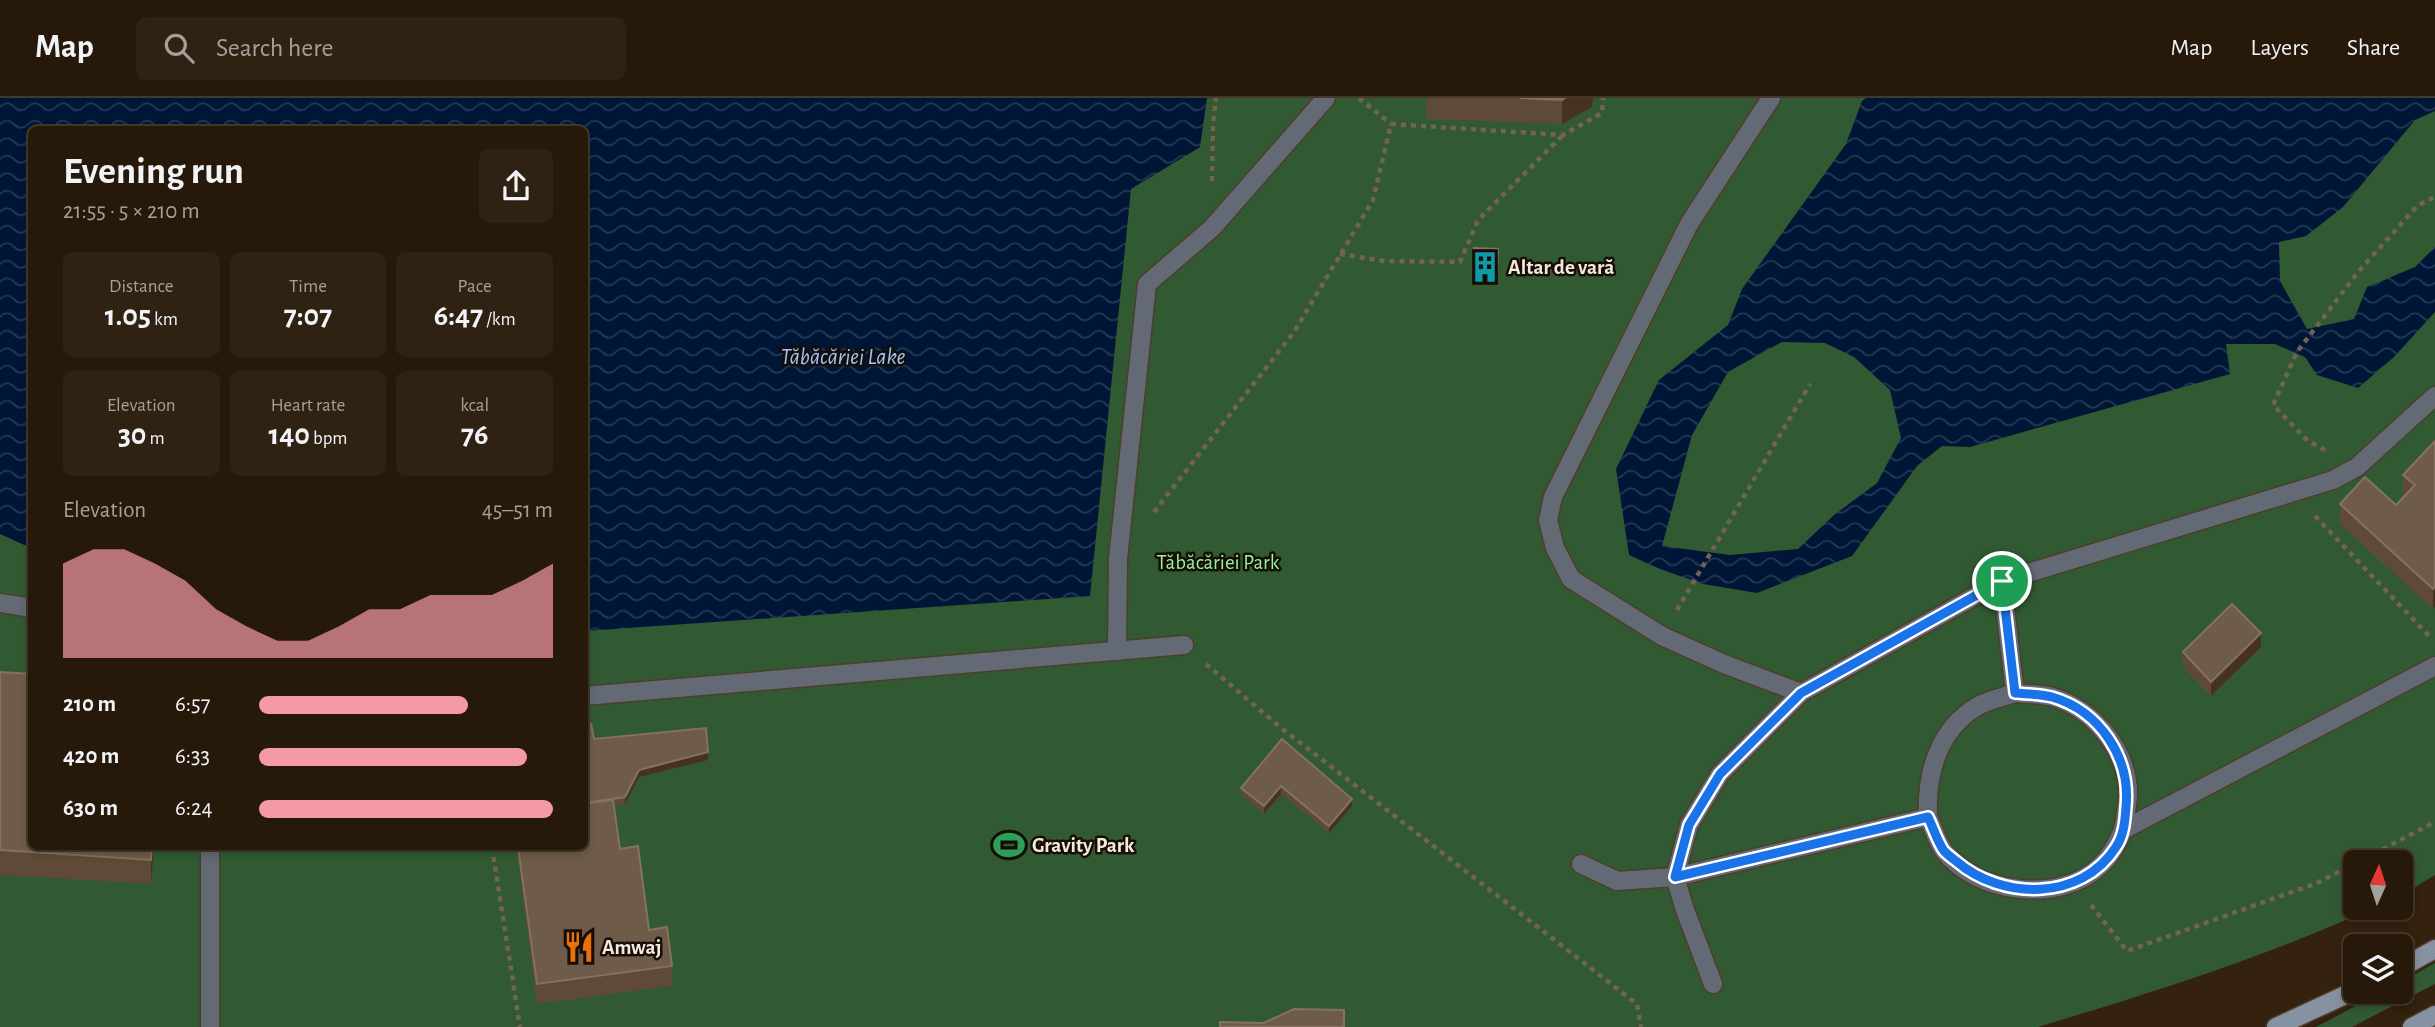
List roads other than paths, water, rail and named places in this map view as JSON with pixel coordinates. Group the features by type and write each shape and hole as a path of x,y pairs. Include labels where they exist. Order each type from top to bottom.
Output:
{"main road":[{"path":"2413,961 2435,949"},
{"path":"2276,1027 2343,996"},
{"path":"2412,1027 2435,1015"}],"street":[{"path":"1117,652 1118,559 1147,284 1212,228 1325,98"},
{"path":"1771,98 1689,225 1553,497 1548,520 1555,548 1571,579 1662,636 1724,664 1801,693"},
{"path":"1713,984 1675,877 1689,825 1720,774 1801,693 2002,581 2333,480 2357,467 2435,396"},
{"path":"2002,581 2015,693"},
{"path":"0,603 28,607"},
{"path":"588,695 1184,645"},
{"path":"2123,830 2435,666"},
{"path":"2015,693 2052,697 2078,709 2100,725 2119,753 2128,788 2123,830 2116,848 2099,868 2073,883 2036,891 2000,886 1968,872 1944,851 1928,817 1927,792 1933,761 1951,729 1978,705 2015,693"},
{"path":"1581,864 1617,881 1675,877 1928,817"},
{"path":"210,850 210,1027"}],"water":[{"name":"Tăbăcăriei Lake","path":"0,98 1207,98 1200,147 1131,189 1090,596 588,631 588,126 28,126 28,547 0,534"},
{"path":"1866,98 2435,98 2435,111 2415,120 2343,207 2306,236 2279,242 2280,281 2307,329 2354,319 2367,287 2415,267 2435,247 2435,312 2394,357 2358,388 2317,375 2305,357 2275,344 2226,344 2230,374 1970,447 1942,446 1917,466 1852,556 1757,593 1703,584 1629,555 1616,469 1659,380 1728,325 1742,289 1846,144 1862,101","holes":["1782,342 1825,343 1854,357 1890,390 1901,438 1877,483 1834,515 1798,549 1730,555 1662,546 1692,435 1728,372"]}],"place":[{"name":"Altar de vară","path":"1485,267"},
{"name":"Gravity Park","path":"1009,845"},
{"name":"Amwaj","path":"579,947"}],"park label":[{"name":"Tăbăcăriei Park","path":"1218,562"}]}
